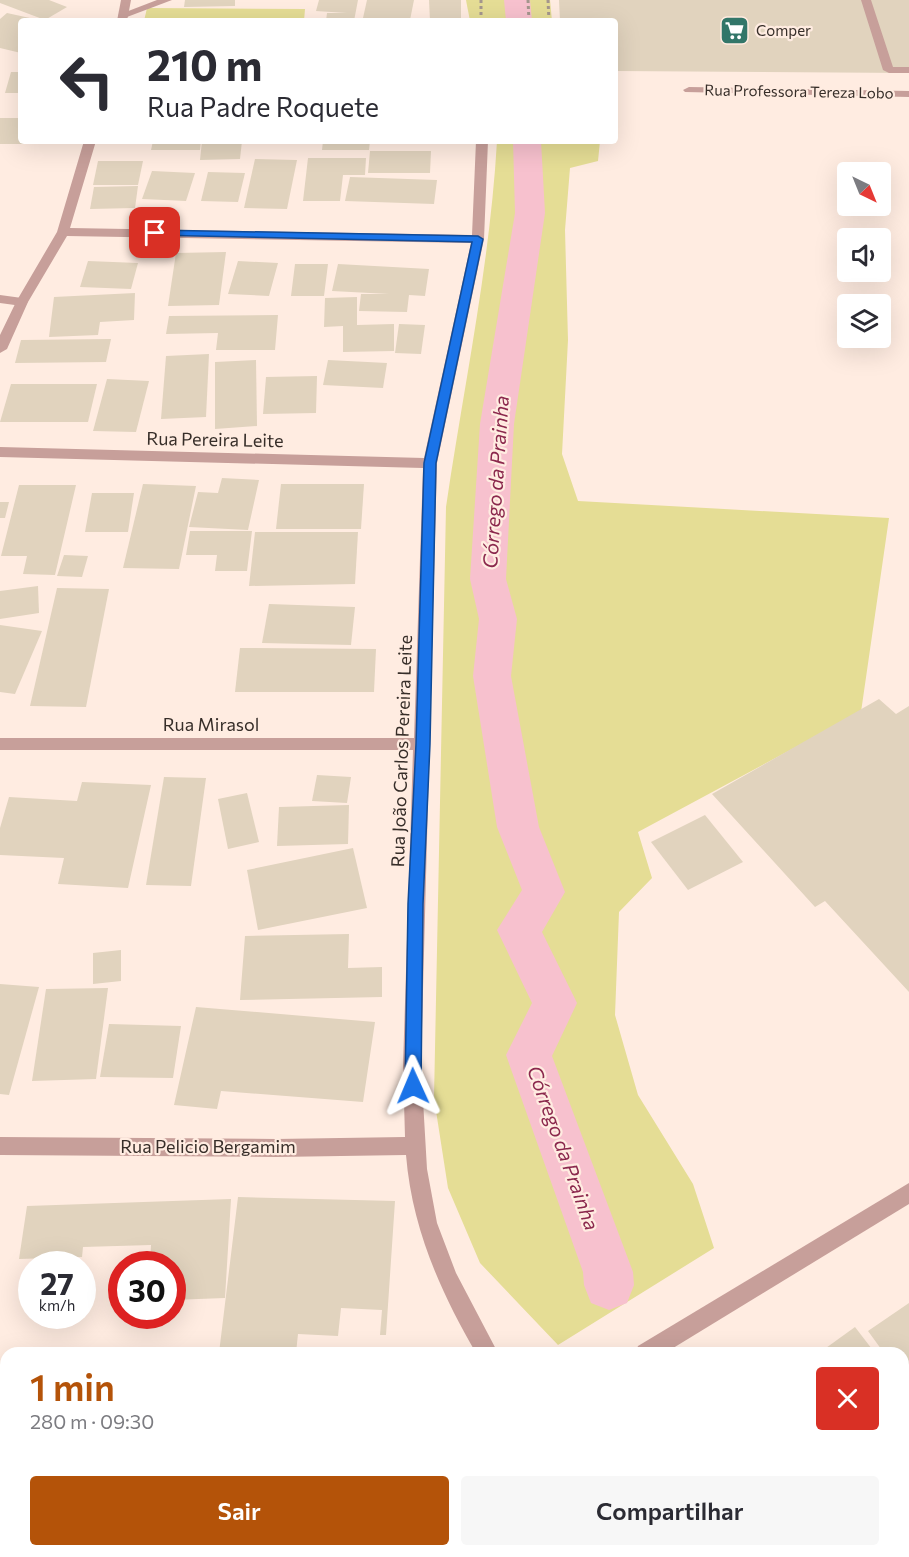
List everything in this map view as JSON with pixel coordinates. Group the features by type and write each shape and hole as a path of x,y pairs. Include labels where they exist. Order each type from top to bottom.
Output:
{"street":[{"path":"122,18 126,0"},
{"path":"122,18 167,0"},
{"path":"866,0 889,70 909,70"},
{"name":"Rua Professora Tereza Lobo","path":"689,90 909,94"},
{"path":"0,349 22,302 63,232 89,144"},
{"name":"Rua João Carlos Pereira Leite","path":"483,144 478,239 430,463 412,1066 416,1146 422,1203 442,1265 485,1347"},
{"path":"63,232 478,239"},
{"path":"0,299 22,302"},
{"name":"Rua Pereira Leite","path":"0,452 430,463"},
{"name":"Rua Mirasol","path":"0,744 423,744"},
{"name":"Rua Pelicio Bergamim","path":"0,1146 276,1148 416,1146"},
{"path":"655,1347 909,1193"}],"path":[{"path":"481,0 481,18"},
{"path":"528,0 529,18"},
{"path":"548,0 549,18"}],"shaded area":[{"path":"466,0 550,0 552,18 469,18"},
{"path":"147,8 305,9 304,18 145,18"},
{"path":"497,144 600,144 598,161 570,168 565,230 568,340 562,454 578,501 889,518 861,712 638,832 652,878 619,912 615,1015 638,1095 693,1184 714,1248 558,1345 480,1263 448,1188 434,1098 446,507 483,279"}],"building":[{"path":"0,0 49,0 67,7 48,18 40,18 0,3"},
{"path":"185,0 235,0 235,6 184,7"},
{"path":"319,0 358,0 355,18 326,18 327,13 347,13 316,11"},
{"path":"367,0 414,0 410,18 363,18"},
{"path":"429,0 461,0 461,18 430,18"},
{"name":"Comper","path":"559,0 909,0 909,73 618,71 618,18 560,18"},
{"path":"7,13 30,18 18,18 18,52 0,48 0,19"},
{"path":"11,72 18,72 18,93 5,93"},
{"path":"0,118 18,118 18,144 0,144"},
{"path":"152,144 201,144 200,150 151,150"},
{"path":"202,144 242,144 240,159 200,160"},
{"path":"323,144 370,144 369,150 322,150"},
{"path":"370,151 431,151 430,173 368,173"},
{"path":"308,158 366,158 365,175 343,175 340,201 303,201"},
{"path":"255,159 297,160 287,209 244,208"},
{"path":"98,161 143,161 138,185 93,185"},
{"path":"152,171 195,173 186,201 142,199"},
{"path":"208,172 245,173 238,202 201,201"},
{"path":"350,177 437,180 434,204 345,201"},
{"path":"138,186 135,208 90,209 94,187"},
{"path":"226,252 219,305 168,306 176,253"},
{"path":"88,261 138,263 131,289 80,287"},
{"path":"238,261 278,263 269,296 228,294"},
{"path":"295,264 328,264 324,296 291,296"},
{"path":"338,264 429,269 425,296 409,295 407,312 359,311 361,294 389,294 332,291"},
{"path":"135,293 134,320 100,322 98,335 49,337 54,297"},
{"path":"357,297 357,325 394,324 394,351 343,352 343,326 324,327 325,298"},
{"path":"278,315 275,350 216,350 218,333 166,334 169,316"},
{"path":"399,324 425,325 421,354 395,353"},
{"path":"111,339 106,362 15,363 21,340"},
{"path":"209,354 206,417 161,419 166,356"},
{"path":"256,360 257,426 215,429 215,362"},
{"path":"328,360 387,363 383,388 323,385"},
{"path":"317,376 316,413 263,414 266,377"},
{"path":"107,379 149,381 136,432 93,431"},
{"path":"11,384 97,384 88,422 0,422"},
{"path":"222,478 259,480 248,530 189,527 198,492 218,493"},
{"path":"143,484 196,486 179,569 123,568"},
{"path":"281,484 364,484 361,529 276,529"},
{"path":"19,485 76,485 55,575 23,574 27,556 1,556"},
{"path":"92,493 134,493 128,532 85,532"},
{"path":"0,502 9,502 5,518 0,518"},
{"path":"190,531 252,531 247,571 215,571 217,555 186,555"},
{"path":"255,532 358,532 355,584 249,586"},
{"path":"64,555 88,556 82,577 57,576"},
{"path":"38,586 39,613 0,619 0,591"},
{"path":"57,588 109,589 86,707 30,706"},
{"path":"269,604 355,607 351,645 262,643"},
{"path":"0,625 42,631 15,694 0,692"},
{"path":"240,648 376,649 374,692 235,692"},
{"path":"879,699 896,714 909,706 909,992 825,901 815,907 712,794"},
{"path":"317,775 351,777 347,803 312,801"},
{"path":"164,777 206,778 191,886 146,885"},
{"path":"82,782 151,785 128,888 58,884 64,858 0,855 0,828 9,797 77,801"},
{"path":"247,793 259,842 228,849 218,799"},
{"path":"349,805 348,844 277,846 279,807"},
{"path":"705,815 743,862 688,890 651,842"},
{"path":"353,848 367,908 258,930 247,870"},
{"path":"349,934 348,968 382,967 382,997 240,1000 245,936"},
{"path":"121,950 121,981 93,984 93,953"},
{"path":"0,984 39,987 9,1095 0,1094"},
{"path":"108,988 96,1079 32,1081 46,989"},
{"path":"196,1007 375,1022 363,1102 221,1091 217,1109 174,1105"},
{"path":"109,1024 181,1026 173,1078 100,1077"},
{"path":"238,1197 395,1201 386,1335 380,1335 382,1310 341,1308 338,1336 298,1334 297,1347 220,1347"},
{"path":"231,1199 225,1298 186,1299 186,1251 151,1251 151,1245 83,1247 83,1251 20,1251 27,1206"},
{"path":"909,1303 909,1347 880,1347 868,1331"},
{"path":"855,1327 870,1347 827,1347"}],"waterway":[{"name":"Córrego da Prainha","path":"517,0 519,18"},
{"name":"Córrego da Prainha","path":"527,144 530,213 497,424 488,579 498,619 492,676 518,827 544,892 519,930 555,1003 529,1055 608,1272 609,1285"}],"place":[{"name":"Comper","path":"735,31"}],"route":[{"path":"155,233 478,239 430,463 423,744 416,904 413,1086"}]}
